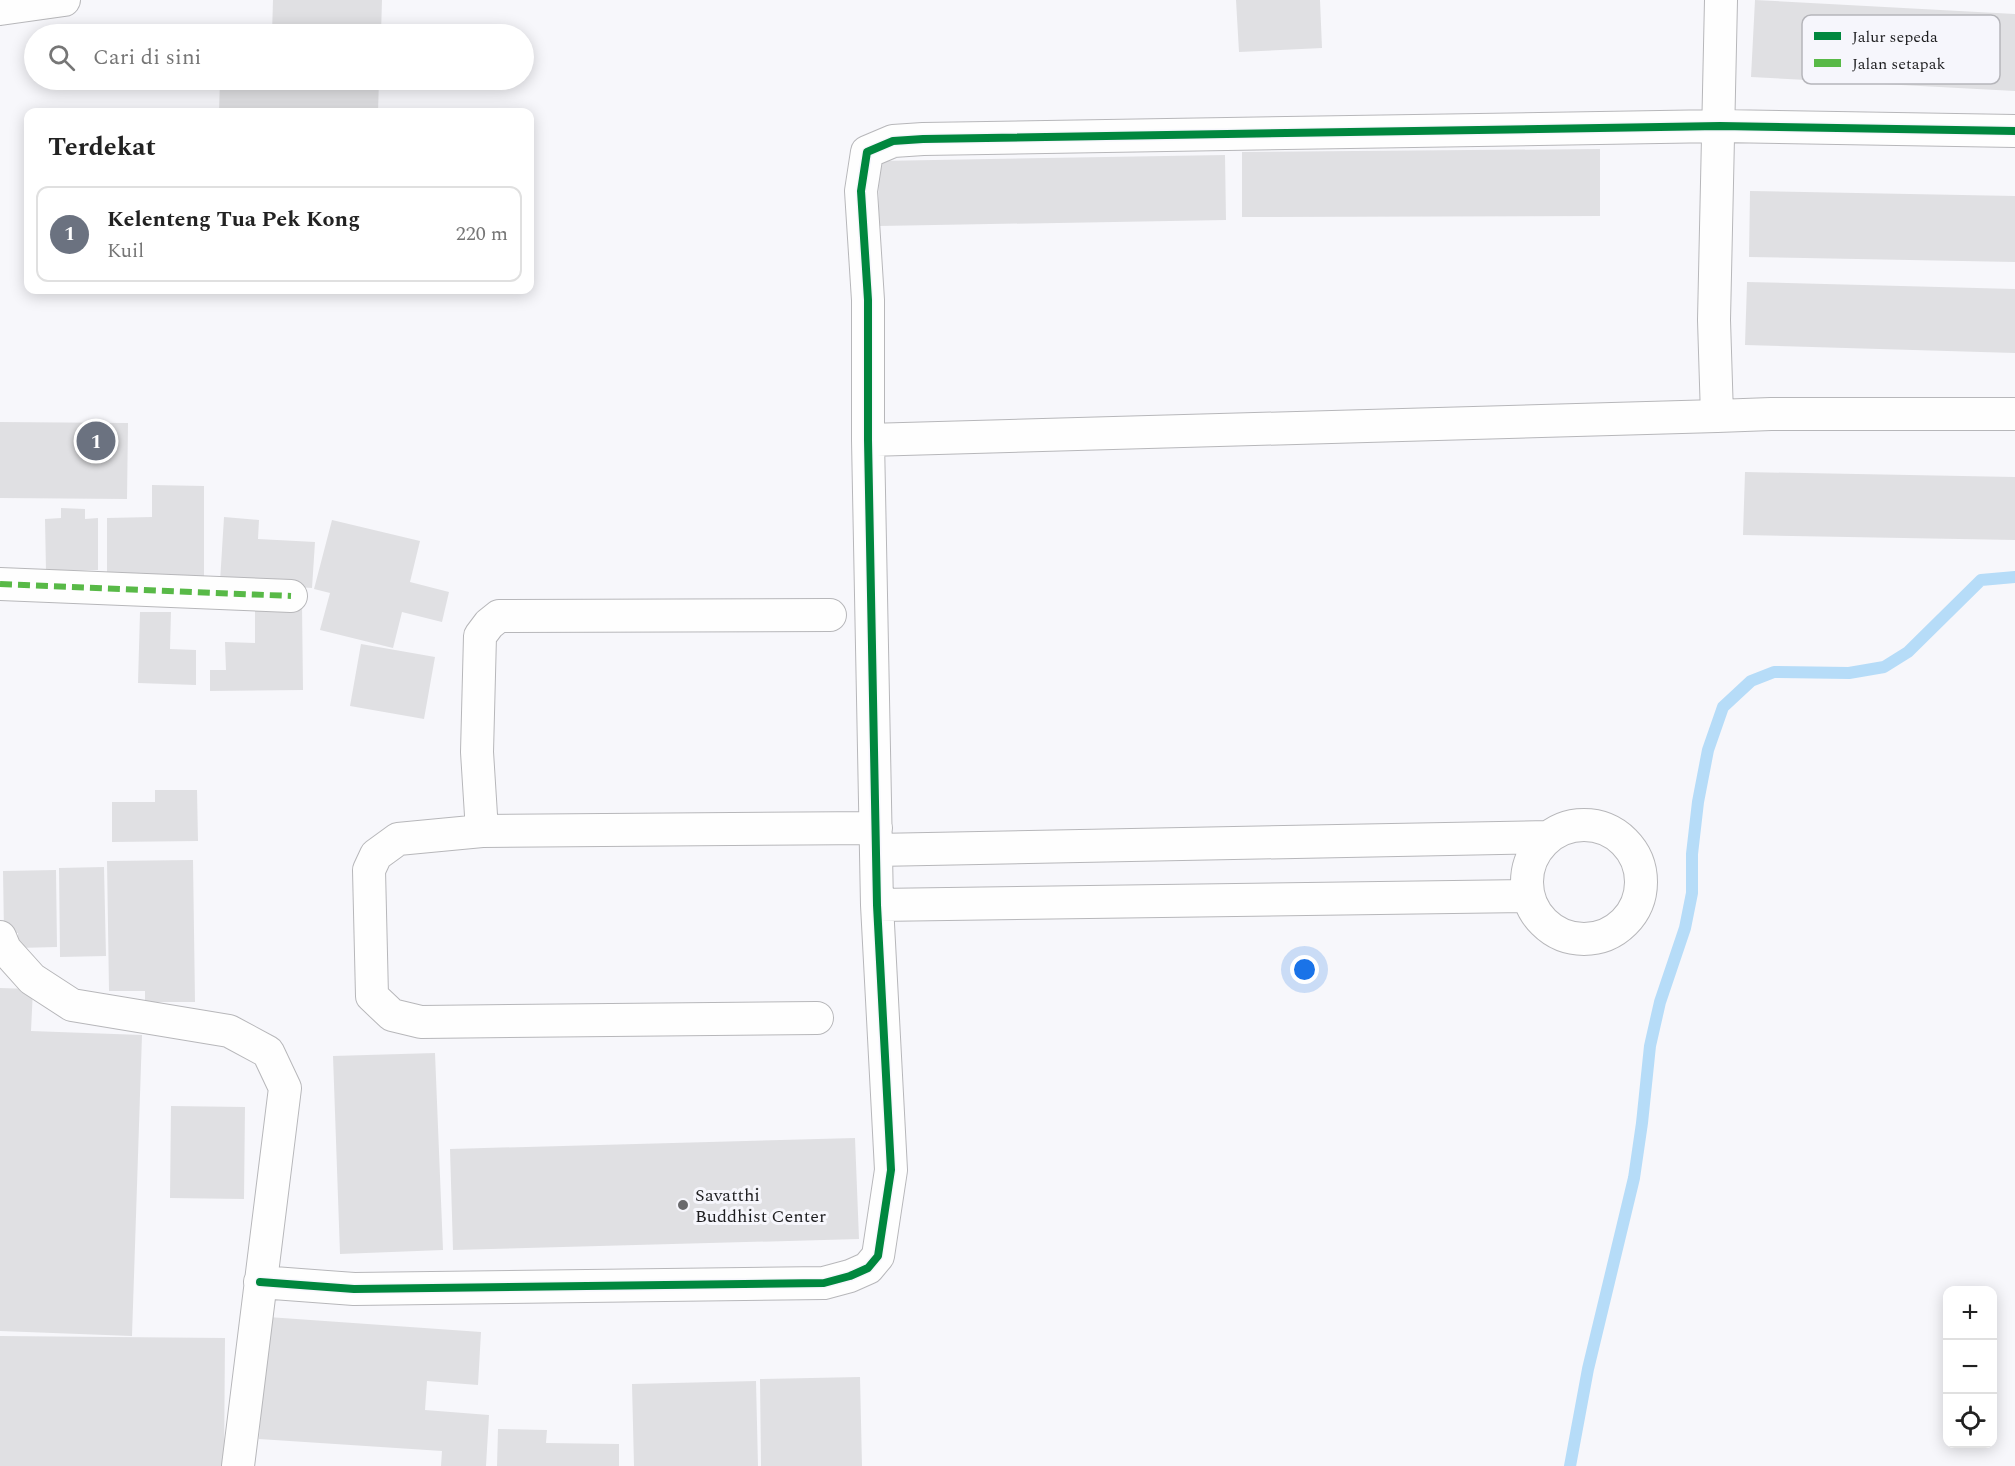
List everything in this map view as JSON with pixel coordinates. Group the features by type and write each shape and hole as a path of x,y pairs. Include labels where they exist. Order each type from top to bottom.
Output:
{"street":[{"path":"0,9 64,0"},
{"path":"1717,416 1714,320 1721,0"},
{"path":"260,1282 354,1289 824,1283 868,1268 878,1256 891,1170 877,905 868,440 868,300 861,191 867,152 893,141 923,139 1720,126 2015,131"},
{"path":"868,440 1771,414 2015,414"},
{"path":"0,584 291,596"},
{"path":"482,831 477,752 480,636 499,616 830,615"},
{"path":"1595,825 1618,835 1635,853 1642,876 1640,901 1627,922 1606,936 1582,940 1558,934 1539,918 1528,896 1527,874 1533,853 1548,837 1571,826 1595,825"},
{"path":"817,1018 421,1022 393,1015 372,996 369,870 376,855 398,839 482,831 876,839 1548,837"},
{"path":"877,905 1528,896"},
{"path":"0,937 5,949 32,979 72,1005 230,1031 268,1052 285,1088 238,1466"}],"building":[{"path":"273,0 382,0 381,24 272,24"},
{"path":"1236,0 1320,0 1322,48 1239,52"},
{"path":"1755,0 2015,14 2015,91 1883,84 2000,84 2000,15 1802,15 1802,80 1751,77"},
{"path":"220,90 379,90 378,108 219,108"},
{"path":"1600,149 1600,216 1242,217 1242,152"},
{"path":"1225,155 1226,220 879,226 878,161"},
{"path":"1750,191 2015,196 2015,262 1749,257"},
{"path":"1747,282 2015,289 2015,353 1745,345"},
{"path":"0,422 128,423 127,499 0,498"},
{"path":"1745,472 2015,477 2015,540 1743,535"},
{"path":"152,485 204,486 204,579 107,579 107,518 152,517"},
{"path":"61,508 85,509 85,519 98,518 98,570 46,571 45,519 61,518"},
{"path":"224,517 259,520 258,539 315,542 312,588 220,582"},
{"path":"332,520 420,541 410,582 449,592 442,622 402,612 393,648 320,630 330,593 314,589"},
{"path":"255,604 302,604 303,690 210,691 210,670 226,670 225,642 255,643"},
{"path":"140,612 171,612 170,649 196,650 196,685 138,683"},
{"path":"361,644 435,657 424,719 350,706"},
{"path":"155,790 197,790 198,841 112,842 112,802 155,802"},
{"path":"193,860 195,1002 145,1002 145,991 109,991 107,861"},
{"path":"104,867 106,956 60,957 59,868"},
{"path":"56,870 57,947 18,948 18,933 4,933 3,871"},
{"path":"0,988 33,989 31,1031 142,1035 132,1336 0,1331"},
{"path":"435,1053 443,1250 340,1254 333,1056"},
{"path":"171,1106 245,1107 244,1199 170,1198"},
{"path":"855,1138 859,1239 453,1250 450,1149"},
{"path":"268,1317 481,1332 478,1385 427,1381 425,1410 489,1415 486,1466 441,1466 442,1451 259,1439"},
{"path":"0,1336 225,1338 224,1466 0,1466"},
{"path":"860,1377 862,1466 761,1466 760,1379"},
{"path":"756,1381 758,1466 634,1466 632,1384"},
{"path":"498,1429 547,1430 546,1443 619,1444 619,1466 497,1466"}],"waterway":[{"path":"1570,1466 1588,1369 1634,1178 1650,1046 1660,1002 1685,928 1692,893 1692,854 1698,802 1708,750 1723,707 1751,681 1774,672 1849,673 1884,667 1908,652 1981,580 2015,577"}],"marked path":[{"path":"0,584 291,596"}],"cycle path":[{"path":"260,1282 354,1289 824,1283 868,1268 878,1256 891,1170 877,905 868,440 868,300 861,191 867,152 893,141 923,139 1720,126 2015,131"}],"place":[{"name":"Kelenteng Tua Pek Kong","path":"96,441"},
{"name":"Savatthi Buddhist Center","path":"683,1205"}]}
